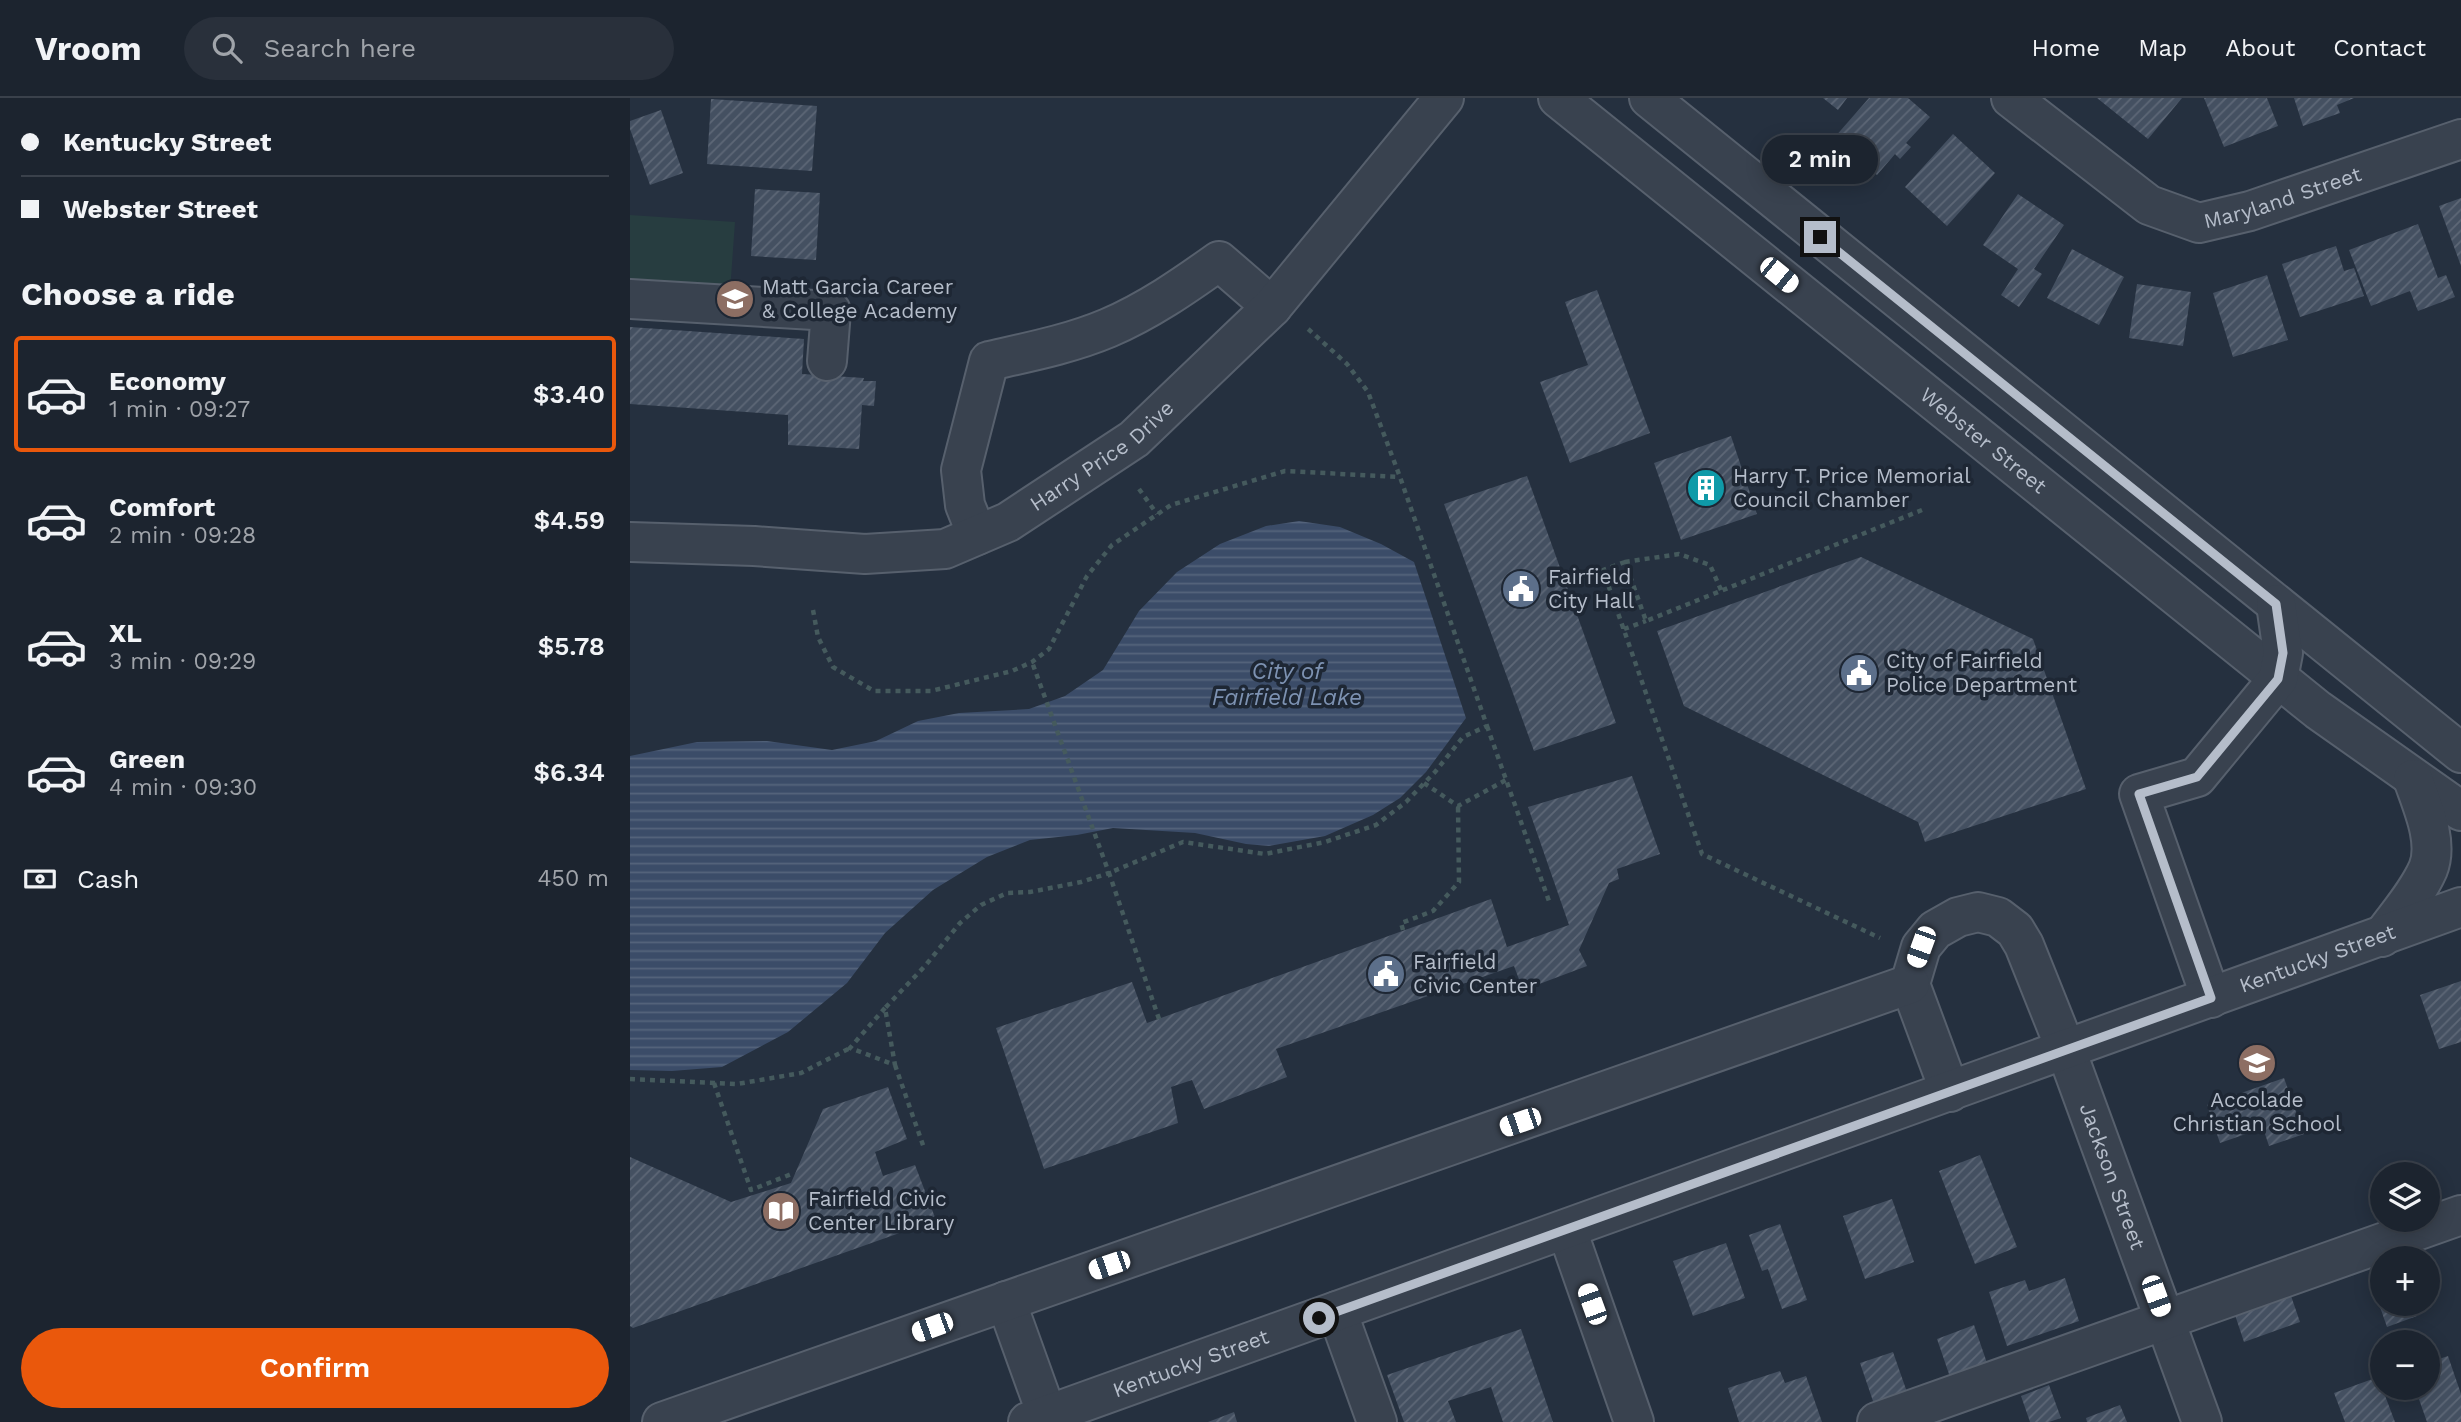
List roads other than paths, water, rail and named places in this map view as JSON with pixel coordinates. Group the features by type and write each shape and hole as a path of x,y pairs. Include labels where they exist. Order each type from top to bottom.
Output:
{"street":[{"name":"Harry Price Drive","path":"630,542 754,546 865,554 945,549 1008,522 1134,439 1272,307 1444,98"},
{"name":"Webster Street","path":"1558,98 2278,679 2413,779 2461,811"},
{"path":"1649,98 2461,753"},
{"name":"Maryland Street","path":"2011,98 2149,205 2199,223 2250,211 2461,139"},
{"path":"1737,241 1777,202"},
{"path":"976,536 965,505 961,470 989,361 1056,346 1108,328 1172,294 1219,261 1272,307"},
{"path":"630,299 831,311 828,361"},
{"path":"2211,998 2139,794 2197,777 2278,679 2283,653 2276,604"},
{"path":"2382,937 2429,867 2431,844 2425,813 2413,779"},
{"name":"Kentucky Street","path":"1049,1418 1337,1311 2461,907"},
{"name":"Jackson Street","path":"1910,984 1921,947 1935,930 1958,917 1978,912 1998,918 2015,930 2024,945 2066,1050 2202,1422"},
{"path":"662,1422 1910,984 1950,1092"},
{"path":"1877,1422 2461,1215"},
{"path":"1567,1230 1634,1422"},
{"path":"1006,1301 1049,1418"},
{"path":"1337,1311 1377,1422"}],"water":[{"name":"City of Fairfield Lake","path":"1299,521 1340,527 1381,544 1414,562 1466,718 1426,772 1400,798 1373,815 1325,836 1269,846 1195,833 1113,828 1030,840 987,857 933,890 885,933 847,983 788,1032 722,1067 672,1071 630,1070 630,756 697,742 767,741 832,750 876,741 918,721 959,713 1029,709 1065,696 1103,670 1139,611 1177,572 1220,544 1266,526"}],"place":[{"name":"Matt Garcia Career & College Academy","path":"735,299"},
{"name":"Harry T. Price Memorial Council Chamber","path":"1706,488"},
{"name":"Fairfield City Hall","path":"1521,589"},
{"name":"City of Fairfield Police Department","path":"1859,673"},
{"name":"Fairfield Civic Center","path":"1386,974"},
{"name":"Accolade Christian School","path":"2257,1063"},
{"name":"Fairfield Civic Center Library","path":"781,1211"}]}
